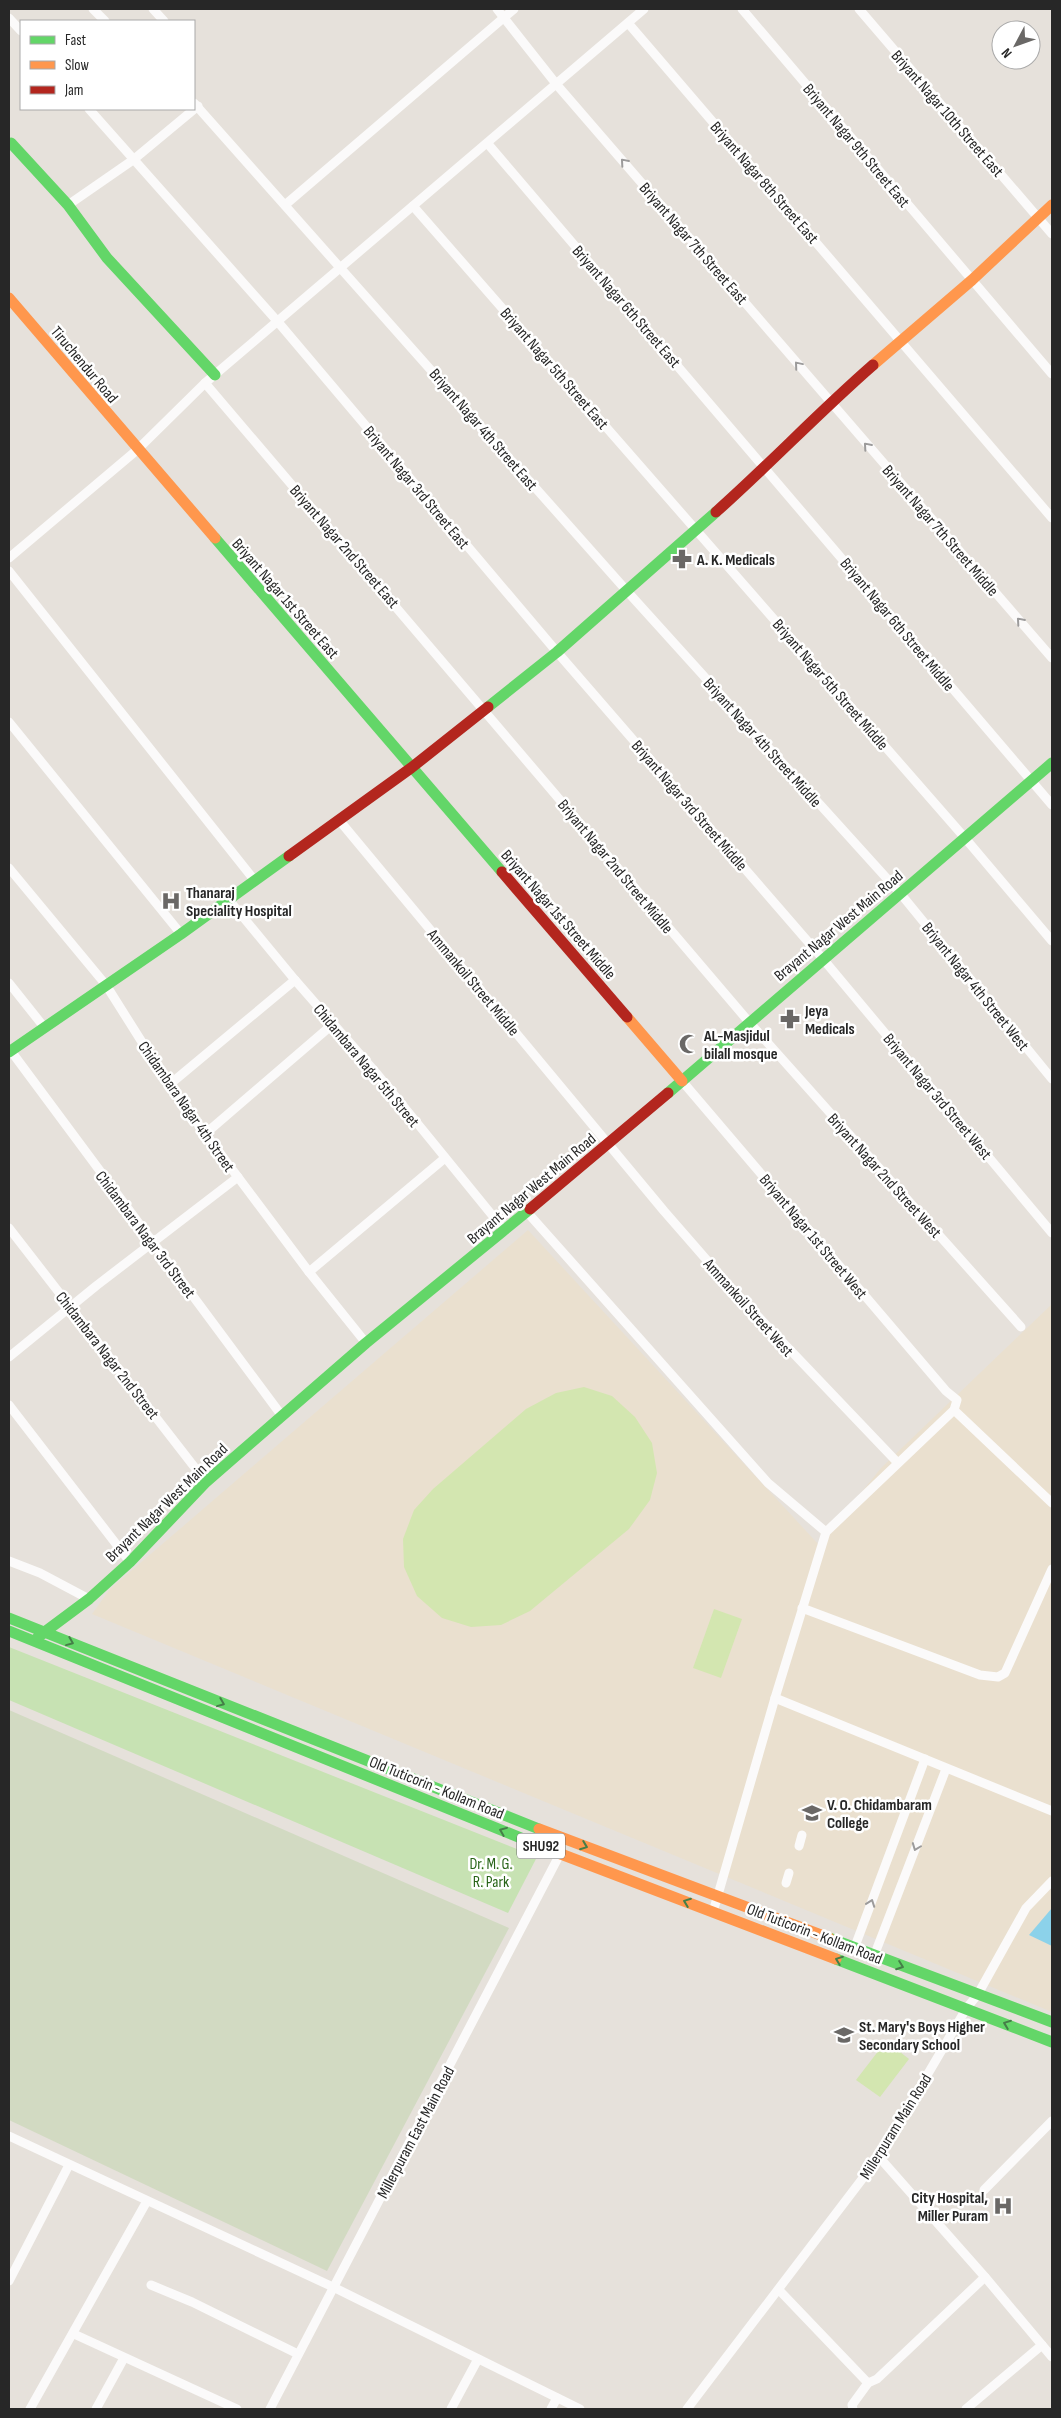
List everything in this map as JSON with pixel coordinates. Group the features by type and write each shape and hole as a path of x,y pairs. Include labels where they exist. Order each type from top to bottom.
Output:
{"main road":[{"path":"9,144 11,143 68,205 107,258 215,375"},
{"path":"10,1051 181,934 411,768 557,652 766,468 830,402 972,280 1052,205"},
{"name":"Tiruchendur Road","path":"9,298 137,450"},
{"name":"Briyant Nagar 1st Street East","path":"137,450 411,768"},
{"name":"Brayant Nagar West Main Road","path":"34,1641 42,1632 89,1599 130,1562 206,1482 366,1343 610,1144 823,958 1052,763"},
{"name":"Briyant Nagar 1st Street Middle","path":"411,768 682,1081"},
{"path":"9,1618 496,1813 1052,2022"},
{"name":"Old Tuticorin - Kollam Road","path":"9,1631 560,1854 1052,2042"}],"street":[{"path":"93,9 103,20"},
{"path":"153,9 163,20"},
{"name":"Briyant Nagar 7th Street East","path":"497,9 557,85 698,246 830,402"},
{"path":"285,205 514,9"},
{"path":"9,558 137,450 205,383 488,144 644,9"},
{"name":"Briyant Nagar 9th Street East","path":"742,9 1052,374"},
{"name":"Briyant Nagar 10th Street East","path":"859,9 1052,234"},
{"path":"9,18 20,30"},
{"name":"Briyant Nagar 8th Street East","path":"628,23 902,340 1052,518"},
{"name":"Briyant Nagar 4th Street East","path":"196,104 626,590"},
{"name":"Briyant Nagar 3rd Street East","path":"90,110 278,322 557,652"},
{"path":"68,205 133,160 189,110"},
{"name":"Briyant Nagar 6th Street East","path":"488,144 766,468"},
{"name":"Briyant Nagar 5th Street East","path":"413,206 696,529"},
{"name":"Briyant Nagar 2nd Street East","path":"205,383 484,709"},
{"name":"Briyant Nagar 7th Street Middle","path":"830,402 1052,658"},
{"name":"Briyant Nagar 6th Street Middle","path":"766,468 1052,805"},
{"name":"Briyant Nagar 5th Street Middle","path":"696,529 966,838 1052,941"},
{"path":"9,571 255,881"},
{"name":"Briyant Nagar 4th Street Middle","path":"626,590 900,893"},
{"name":"Briyant Nagar 3rd Street Middle","path":"557,652 823,958"},
{"name":"Briyant Nagar 2nd Street Middle","path":"484,709 749,1022"},
{"path":"9,722 181,934"},
{"name":"Ammankoil Street Middle","path":"339,820 610,1144"},
{"name":"Chidambara Nagar 4th Street","path":"9,868 106,985 169,1085 309,1272 366,1343"},
{"name":"Briyant Nagar 4th Street West","path":"900,893 1052,1079"},
{"name":"Chidambara Nagar 5th Street","path":"229,900 295,980 378,1075 505,1231"},
{"name":"Briyant Nagar 3rd Street West","path":"823,958 1052,1233"},
{"path":"169,1085 295,980"},
{"path":"9,983 44,1027"},
{"name":"Briyant Nagar 2nd Street West","path":"749,1022 1021,1327"},
{"path":"205,1134 333,1024"},
{"name":"Chidambara Nagar 3rd Street","path":"10,1051 282,1416"},
{"name":"Briyant Nagar 1st Street West","path":"682,1081 946,1391 957,1400 954,1410"},
{"name":"Ammankoil Street West","path":"610,1144 664,1211 732,1289 898,1462"},
{"path":"309,1272 444,1158"},
{"path":"9,1357 71,1306 238,1177"},
{"path":"527,1212 768,1483 826,1532"},
{"name":"Chidambara Nagar 2nd Street","path":"9,1228 206,1482"},
{"path":"9,1405 130,1562"},
{"path":"713,1912 775,1698 826,1532 954,1410 1052,1503"},
{"path":"9,1561 40,1573 89,1599"},
{"path":"802,1608 980,1675 998,1677 1005,1673 1052,1569"},
{"path":"775,1698 1052,1811"},
{"path":"854,1949 925,1759"},
{"path":"874,1956 946,1768"},
{"path":"799,1846 802,1835"},
{"name":"Millerpuram East Main Road","path":"270,2409 560,1854"},
{"path":"786,1883 790,1873"},
{"name":"Millerpuram Main Road","path":"687,2409 879,2157 966,2008 978,1994 1026,1908 1052,1881"},
{"path":"984,2190 1052,2122"},
{"path":"9,2136 333,2287 580,2409"},
{"path":"879,2157 985,2277 1052,2357"},
{"path":"9,2281 69,2165"},
{"path":"30,2409 74,2334 147,2201"},
{"path":"853,2409 852,2405 868,2384 877,2379 985,2277"},
{"path":"151,2285 192,2302 298,2354"},
{"path":"779,2290 868,2384"},
{"path":"74,2334 237,2409"},
{"path":"966,2409 1042,2345"},
{"path":"96,2409 124,2358"},
{"path":"451,2409 478,2359"},
{"path":"551,2409 557,2398"}],"shaded area":[{"name":"V. O. Chidambaram College","path":"528,1230 819,1545 881,1468 1052,1304 1052,2012 92,1614 110,1589"}],"green space":[{"path":"584,1387 612,1396 635,1417 652,1443 657,1473 650,1500 629,1529 530,1611 501,1625 471,1627 442,1618 417,1596 404,1567 403,1539 414,1510 433,1489 526,1409 556,1393"},
{"path":"714,1609 742,1619 721,1678 693,1668"},
{"name":"Dr. M. G. R. Park","path":"9,1647 537,1857 508,1913 9,1700"},
{"path":"9,1710 509,1928 327,2271 9,2120"},
{"path":"886,2041 909,2059 880,2097 856,2080"}],"water":[{"path":"1052,1908 1052,1946 1029,1935"}],"traffic: fast":[{"path":"9,144 11,143 68,205 107,258 215,375"},
{"path":"488,707 557,652 716,512"},
{"path":"215,538 502,872"},
{"path":"668,1093 1052,763"},
{"path":"9,1052 181,934 289,856"},
{"path":"38,1637 89,1599 130,1562 206,1482 366,1343 530,1209"},
{"path":"9,1618 539,1829"},
{"path":"9,1631 553,1851"},
{"path":"829,1938 1052,2022"},
{"path":"836,1959 1052,2042"}],"traffic: slow":[{"path":"873,365 972,280 1052,205"},
{"path":"9,298 215,538"},
{"path":"627,1017 682,1081"},
{"path":"539,1829 829,1938"},
{"path":"553,1851 836,1959"}],"traffic: jam":[{"path":"716,512 873,365"},
{"path":"289,856 411,768 488,707"},
{"path":"502,872 627,1017"},
{"path":"530,1209 668,1093"}],"place":[{"name":"A. K. Medicals","path":"682,559"},
{"name":"Thanaraj Speciality Hospital","path":"171,901"},
{"name":"Jeya Medicals","path":"790,1019"},
{"name":"AL-Masjidul bilall mosque","path":"689,1044"},
{"name":"V. O. Chidambaram College","path":"812,1813"},
{"name":"St. Mary's Boys Higher Secondary School","path":"844,2035"},
{"name":"City Hospital, Miller Puram","path":"1003,2206"}]}
